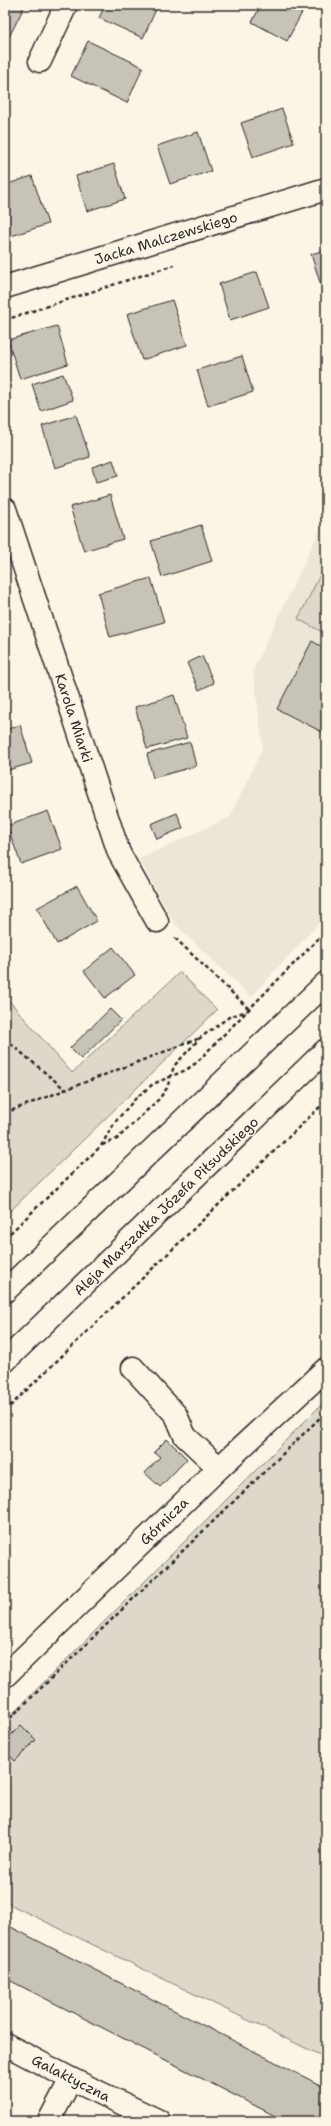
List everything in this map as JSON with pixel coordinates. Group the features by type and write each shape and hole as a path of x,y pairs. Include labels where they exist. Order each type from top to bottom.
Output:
{"street":[{"path":"40,61 66,5"},
{"name":"Jacka Malczewskiego","path":"5,287 326,188"},
{"name":"Karola Miarki","path":"5,509 118,853 157,921"},
{"path":"5,1291 326,984"},
{"name":"Aleja Marszałka Józefa Piłsudskiego","path":"5,1361 326,1050"},
{"path":"132,1368 176,1416 185,1436 219,1468"},
{"name":"Górnicza","path":"5,1676 219,1468 326,1369"},
{"name":"Galaktyczna","path":"5,2044 71,2079 159,2121"},
{"path":"49,2121 71,2079"}],"path":[{"path":"5,320 177,264"},
{"path":"157,921 250,1010"},
{"path":"5,1238 101,1146 115,1122 136,1098 153,1084 196,1063 250,1010 326,931"},
{"path":"101,1146 117,1139 158,1099 167,1088 174,1066 200,1038 229,1017 250,1010"},
{"path":"5,1113 200,1038"},
{"path":"5,1039 67,1090"},
{"path":"5,1411 326,1101"},
{"path":"5,1723 326,1412"}],"shaded area":[{"path":"326,517 326,915 251,997 174,923 139,859 230,817 263,747 253,670"},
{"path":"326,563 326,634 298,619"},
{"path":"180,972 217,1010 5,1216 5,996 72,1073"},
{"path":"326,1400 326,2058 5,1902 5,1721"}],"building":[{"path":"5,5 25,5 8,39 5,37"},
{"path":"105,5 158,5 143,38 99,18"},
{"path":"261,5 306,5 287,41 252,22"},
{"path":"88,41 143,67 127,103 71,76"},
{"path":"282,109 294,143 253,157 241,123"},
{"path":"198,132 211,171 170,184 157,146"},
{"path":"114,164 125,199 87,211 76,176"},
{"path":"32,176 48,224 8,237 5,227 5,185"},
{"path":"326,250 326,294 324,295 311,254"},
{"path":"257,272 269,307 230,320 219,284"},
{"path":"172,300 187,345 142,360 127,314"},
{"path":"57,326 68,364 20,379 8,340"},
{"path":"242,356 253,392 208,406 197,370"},
{"path":"63,374 73,400 41,411 32,384"},
{"path":"76,415 90,457 55,468 42,426"},
{"path":"113,460 118,476 96,482 92,467"},
{"path":"110,495 123,539 84,551 70,507"},
{"path":"201,525 212,561 162,577 151,541"},
{"path":"151,578 164,622 110,637 98,593"},
{"path":"312,641 326,649 326,734 277,709"},
{"path":"202,656 214,683 199,690 187,663"},
{"path":"174,695 187,738 147,749 135,707"},
{"path":"20,725 32,763 5,771 5,730"},
{"path":"190,742 196,766 153,778 147,754"},
{"path":"48,811 62,849 21,864 7,826"},
{"path":"177,813 183,828 157,839 151,824"},
{"path":"77,886 97,921 57,944 37,908"},
{"path":"113,947 135,975 105,998 84,971"},
{"path":"110,1009 121,1020 81,1059 70,1048"},
{"path":"167,1439 187,1459 160,1487 145,1473 160,1457 154,1452"},
{"path":"21,1725 36,1740 15,1761 5,1751 5,1741"},
{"path":"5,1924 326,2088 326,2121 285,2121 5,1978"}]}
